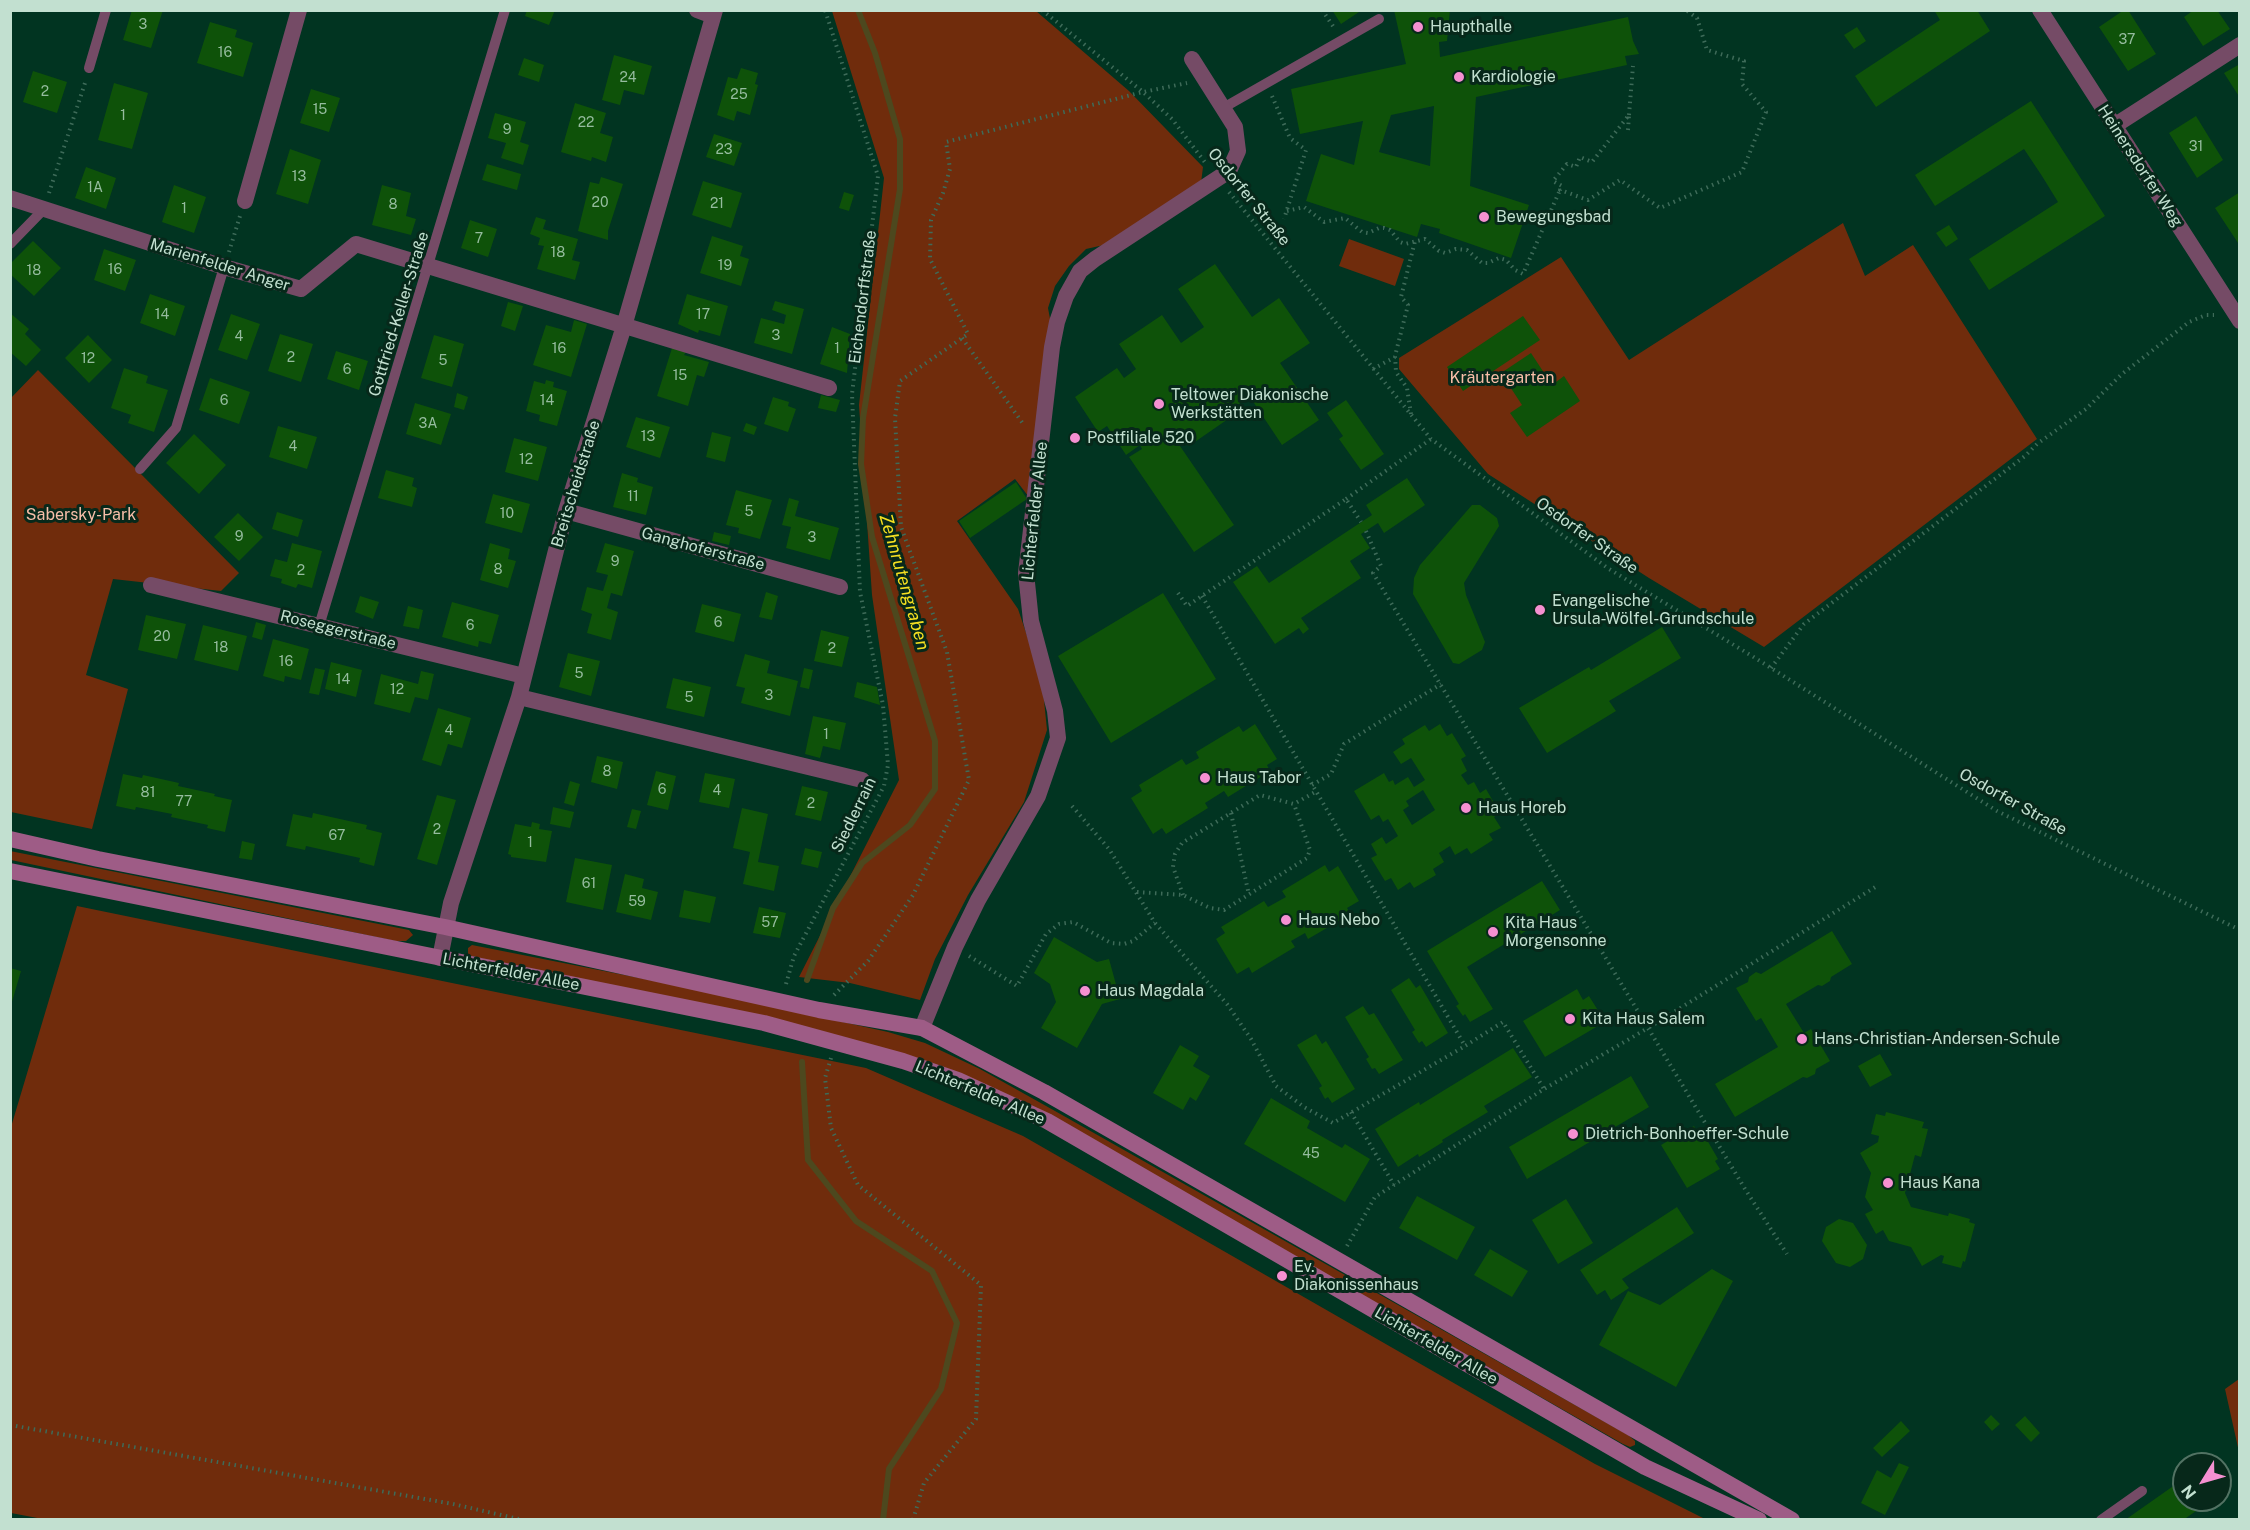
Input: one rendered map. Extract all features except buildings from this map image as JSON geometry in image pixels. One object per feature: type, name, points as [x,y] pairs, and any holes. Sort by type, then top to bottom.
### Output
[{"type":"main road","name":"Lichterfelder Allee","points":[[10,839],[99,859],[445,927],[819,1010],[922,1028],[1044,1092],[1792,1520]]},
{"type":"main road","name":"Lichterfelder Allee","points":[[10,871],[764,1023],[903,1060],[958,1080],[1047,1121],[1645,1467],[1759,1520]]},
{"type":"street","points":[[245,201],[299,10]]},
{"type":"street","points":[[697,10],[714,13]]},
{"type":"street","name":"Heinersdorfer Weg","points":[[2040,10],[2114,126],[2235,303],[2240,321]]},
{"type":"street","name":"Breitscheidstraße","points":[[440,958],[451,903],[519,697],[566,511],[624,326],[714,13]]},
{"type":"street","points":[[2114,126],[2240,45]]},
{"type":"street","name":"Lichterfelder Allee","points":[[922,1028],[955,947],[978,900],[1038,796],[1058,738],[1055,711],[1031,621],[1026,573],[1052,347],[1066,296],[1080,271],[1095,259],[1230,171],[1238,151],[1235,127],[1192,60]]},
{"type":"street","name":"Marienfelder Anger","points":[[10,198],[224,267],[301,289],[356,244],[624,326]]},
{"type":"street","points":[[624,326],[829,388]]},
{"type":"street","name":"Ganghoferstraße","points":[[566,511],[840,587]]},
{"type":"street","name":"Roseggerstraße","points":[[151,585],[524,676]]},
{"type":"street","points":[[519,697],[862,780]]},
{"type":"lane","points":[[89,68],[106,10]]},
{"type":"lane","name":"Gottfried-Keller-Straße","points":[[319,626],[505,10]]},
{"type":"lane","points":[[1223,108],[1379,19]]},
{"type":"lane","points":[[10,244],[44,209]]},
{"type":"lane","points":[[140,469],[176,428],[224,267]]},
{"type":"lane","points":[[2101,1520],[2142,1491]]},
{"type":"path","name":"Eichendorffstraße","points":[[825,10],[878,177],[852,394],[860,592]]},
{"type":"path","name":"Osdorfer Straße","points":[[1042,10],[1143,92],[1172,119],[1218,179],[1431,439],[1609,569],[1997,810],[2240,930]]},
{"type":"path","points":[[1322,10],[1342,40]]},
{"type":"path","points":[[1560,190],[1588,200],[1620,180],[1660,208],[1742,172],[1766,112],[1742,84],[1744,61],[1707,50],[1697,18],[1686,10]]},
{"type":"path","points":[[1628,130],[1633,66]]},
{"type":"path","points":[[44,209],[89,68]]},
{"type":"path","points":[[819,1010],[868,961],[912,895],[969,780],[947,652],[901,527],[895,418],[900,381],[968,334],[930,259],[931,220],[943,193],[950,169],[946,142],[1143,92],[1205,79]]},
{"type":"path","points":[[1267,83],[1290,138],[1306,150],[1284,219]]},
{"type":"path","points":[[1287,211],[1304,207],[1324,222],[1346,218],[1362,232],[1368,233],[1384,228],[1400,242],[1405,244],[1425,239],[1439,251],[1445,253],[1456,249],[1467,250],[1482,263],[1488,264],[1499,258],[1506,260],[1515,270],[1523,274],[1562,186],[1553,181],[1567,164],[1576,167],[1580,157],[1592,162],[1629,115]]},
{"type":"path","points":[[224,267],[245,201]]},
{"type":"path","points":[[1411,415],[1407,388],[1396,372],[1395,356],[1408,305],[1401,297],[1415,240]]},
{"type":"path","points":[[1771,668],[1804,624],[2025,456],[2037,444],[2086,409],[2122,374],[2189,322],[2206,315],[2217,314],[2235,303]]},
{"type":"path","points":[[962,338],[1041,449]]},
{"type":"path","points":[[1373,369],[1395,356]]},
{"type":"path","points":[[1178,593],[1187,606],[1431,439]]},
{"type":"path","points":[[1346,499],[1361,522]]},
{"type":"path","points":[[1366,531],[1381,566],[1373,573],[1745,1189],[1787,1254]]},
{"type":"path","name":"Siedlerrain","points":[[781,1001],[794,956],[884,786],[886,776],[888,765],[883,705],[860,592]]},
{"type":"path","points":[[1202,596],[1465,1046]]},
{"type":"path","points":[[1312,786],[1331,774],[1344,744],[1441,684]]},
{"type":"path","points":[[1183,895],[1173,867],[1182,843],[1260,795],[1294,804],[1315,792]]},
{"type":"path","points":[[1136,892],[1183,895],[1210,908],[1224,910],[1306,858],[1310,850],[1294,804]]},
{"type":"path","points":[[1072,806],[1109,849],[1155,922],[1227,1004],[1251,1039],[1276,1086],[1304,1107],[1333,1123],[1503,1022],[1544,1089]]},
{"type":"path","points":[[1231,813],[1249,895]]},
{"type":"path","points":[[1340,1260],[1375,1197],[1544,1089],[1648,1028],[1877,886]]},
{"type":"path","points":[[955,947],[1017,987],[1046,934],[1059,924],[1073,922],[1111,943],[1124,944],[1133,941],[1155,922]]},
{"type":"path","points":[[836,1042],[825,1078],[831,1128],[858,1185],[981,1285],[976,1419],[924,1483],[913,1520]]},
{"type":"path","points":[[1352,1112],[1394,1185]]},
{"type":"path","points":[[10,1425],[453,1504],[523,1520]]},
{"type":"green space","points":[[832,11],[1036,11],[1129,91],[1203,167],[1201,183],[1104,245],[1086,249],[1069,266],[1055,286],[1048,308],[1051,324],[1032,501],[1015,479],[957,521],[1018,609],[1042,680],[1047,730],[1024,802],[968,895],[935,959],[920,1000],[850,983],[799,977],[899,780],[872,595],[859,405],[884,178]]},
{"type":"green space","name":"Kräutergarten","points":[[1843,223],[1865,276],[1913,245],[2037,439],[1764,647],[1649,578],[1488,474],[1399,369],[1399,358],[1561,257],[1629,360]]},
{"type":"green space","points":[[1349,239],[1404,259],[1395,286],[1339,266]]},
{"type":"green space","name":"Sabersky-Park","points":[[38,370],[239,573],[221,591],[113,579],[86,675],[128,689],[92,829],[11,812],[10,399]]},
{"type":"green space","points":[[10,851],[409,930],[413,935],[406,941],[395,941],[11,860]]},
{"type":"green space","points":[[77,906],[866,1068],[1023,1136],[1595,1464],[1705,1519],[48,1520],[11,1513],[11,1127]]},
{"type":"green space","points":[[472,945],[680,986],[888,1032],[925,1043],[980,1069],[1628,1435],[1635,1441],[1635,1445],[1630,1447],[1623,1444],[1051,1117],[974,1081],[468,955],[468,948]]},
{"type":"green space","points":[[2239,1379],[2239,1452],[2225,1389]]},
{"type":"waterway","name":"Zehnrutengraben","points":[[807,980],[833,908],[862,863],[910,825],[935,789],[935,741],[872,537],[861,464],[863,418],[900,189],[900,139],[875,53],[858,10]]},
{"type":"waterway","name":"Zehnrutengraben","points":[[802,1062],[808,1160],[856,1221],[932,1271],[957,1323],[941,1389],[889,1469],[883,1520]]},
{"type":"place","name":"Haupthalle","points":[[1418,27]]},
{"type":"place","name":"Kardiologie","points":[[1459,77]]},
{"type":"place","name":"Bewegungsbad","points":[[1484,217]]},
{"type":"place","name":"Teltower Diakonische Werkstätten","points":[[1159,404]]},
{"type":"place","name":"Postfiliale 520","points":[[1075,438]]},
{"type":"place","name":"Evangelische Ursula-Wölfel-Grundschule","points":[[1540,610]]},
{"type":"place","name":"Haus Tabor","points":[[1205,778]]},
{"type":"place","name":"Haus Horeb","points":[[1466,808]]},
{"type":"place","name":"Haus Nebo","points":[[1286,920]]},
{"type":"place","name":"Kita Haus Morgensonne","points":[[1493,932]]},
{"type":"place","name":"Haus Magdala","points":[[1085,991]]},
{"type":"place","name":"Kita Haus Salem","points":[[1570,1019]]},
{"type":"place","name":"Hans-Christian-Andersen-Schule","points":[[1802,1039]]},
{"type":"place","name":"Dietrich-Bonhoeffer-Schule","points":[[1573,1134]]},
{"type":"place","name":"Haus Kana","points":[[1888,1183]]},
{"type":"place","name":"Ev. Diakonissenhaus","points":[[1282,1276]]}]
